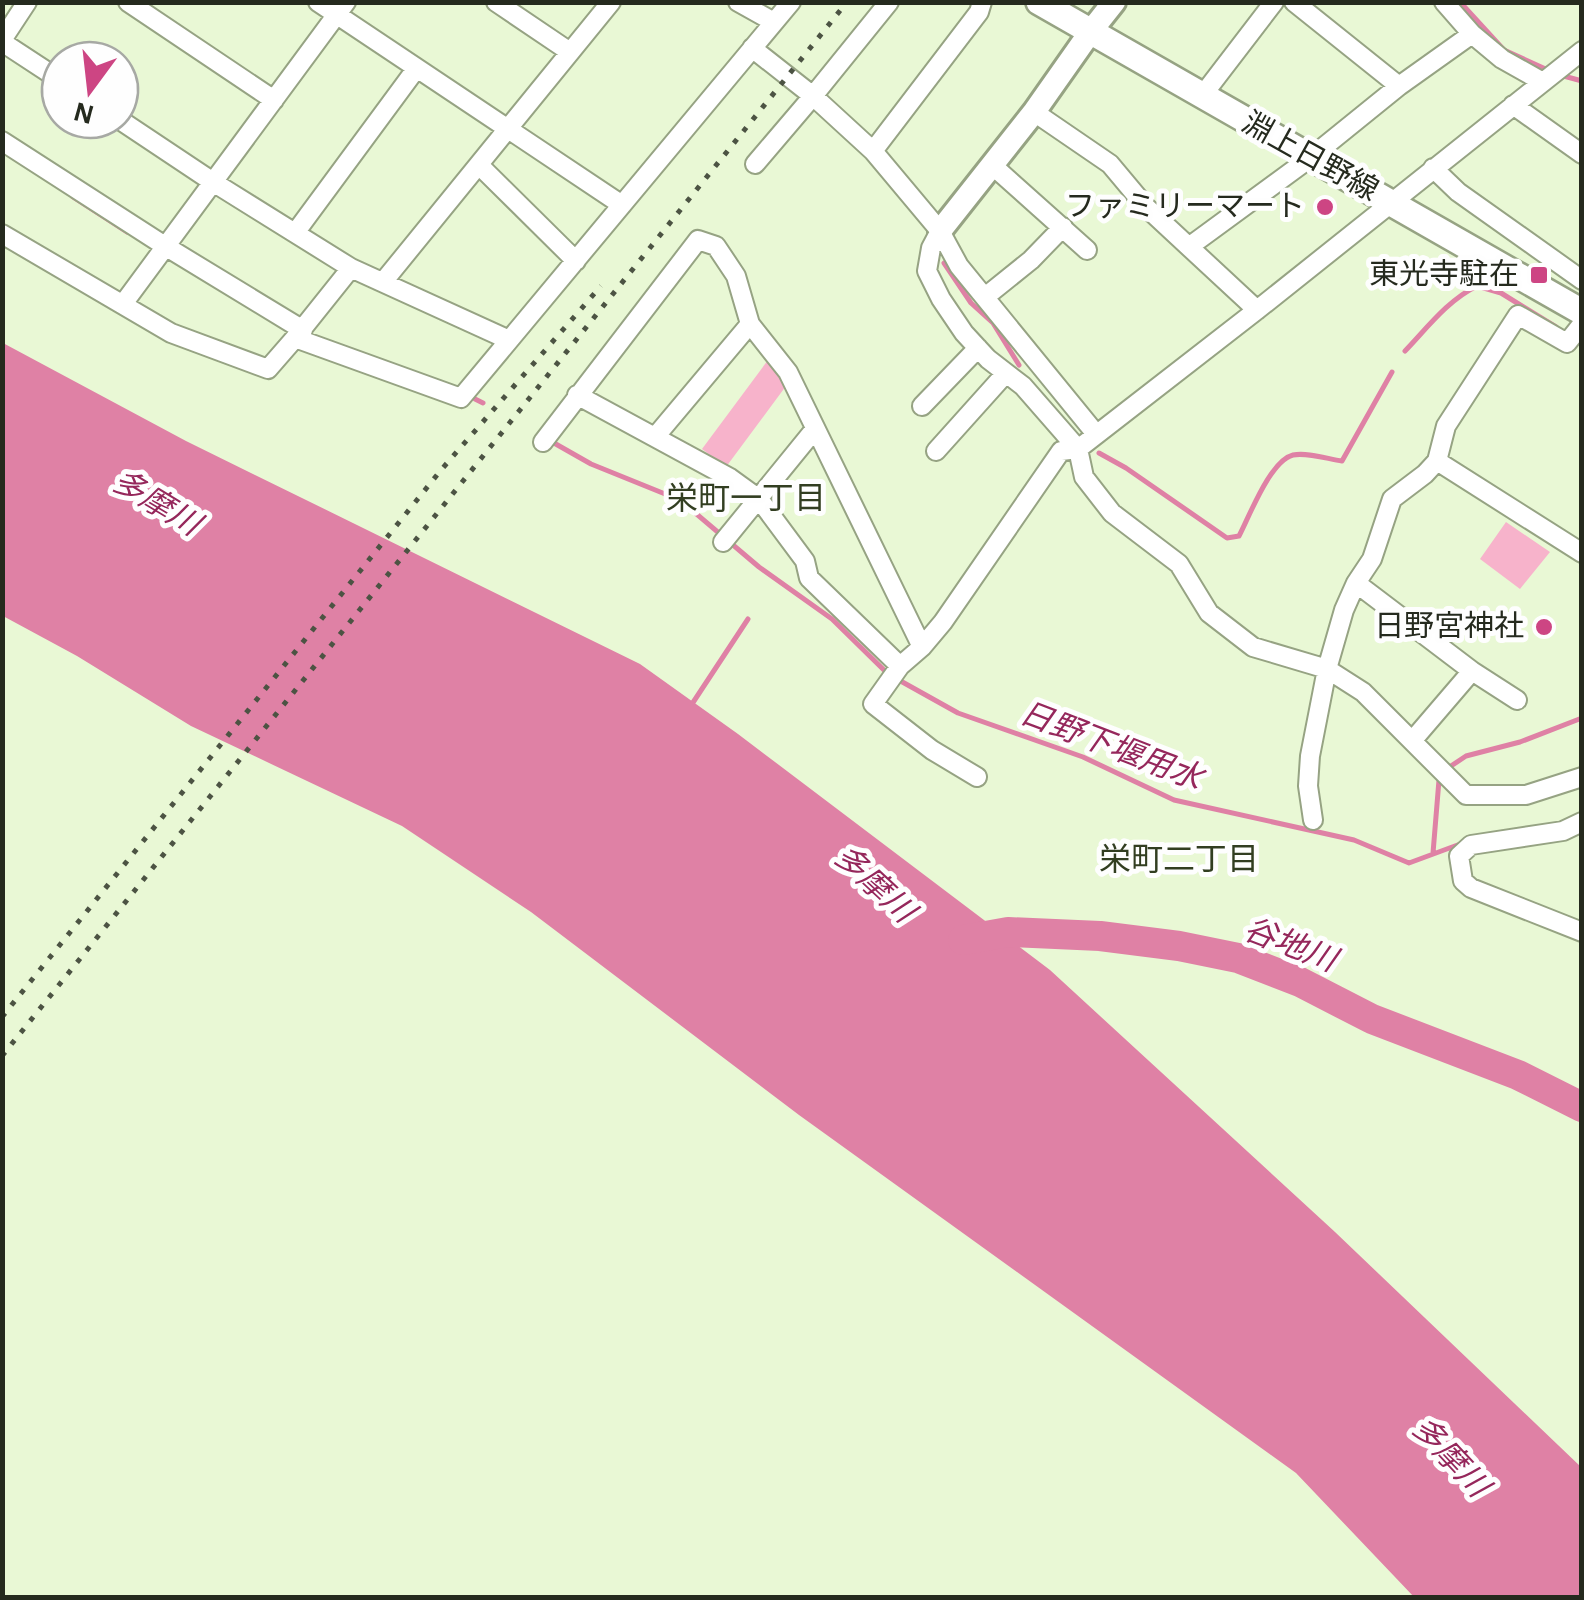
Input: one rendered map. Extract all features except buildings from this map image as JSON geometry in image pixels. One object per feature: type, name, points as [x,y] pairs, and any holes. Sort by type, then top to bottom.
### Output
[{"type":"main road","name":"淵上日野線","points":[[1038,2],[1582,312]]},
{"type":"street","points":[[27,2],[2,41],[40,67]]},
{"type":"street","points":[[128,2],[274,100]]},
{"type":"street","points":[[318,2],[342,9],[416,69],[622,205]]},
{"type":"street","points":[[496,2],[570,52]]},
{"type":"street","points":[[384,282],[611,2]]},
{"type":"street","points":[[738,2],[774,22]]},
{"type":"street","points":[[2,141],[299,334],[461,398],[791,2]]},
{"type":"street","points":[[755,164],[889,2]]},
{"type":"street","points":[[874,151],[979,12],[982,2]]},
{"type":"street","points":[[1114,2],[931,248],[927,271],[956,322],[978,348],[1023,386],[1078,449],[1084,477],[1112,513],[1178,564],[1209,613],[1252,647],[1326,669],[1363,692],[1466,795],[1526,795],[1582,778]]},
{"type":"street","points":[[1202,96],[1274,2]]},
{"type":"street","points":[[1294,2],[1399,86]]},
{"type":"street","points":[[1444,2],[1502,60],[1551,76]]},
{"type":"street","points":[[122,304],[342,9]]},
{"type":"street","points":[[1190,246],[1472,34]]},
{"type":"street","points":[[752,48],[874,151],[940,232],[985,298],[1096,434]]},
{"type":"street","points":[[977,777],[932,750],[874,704],[895,673],[972,583],[1045,471],[1061,452],[1078,449],[1582,51]]},
{"type":"street","points":[[295,233],[416,69]]},
{"type":"street","points":[[1513,104],[1582,154]]},
{"type":"street","points":[[1034,112],[1110,164],[1146,206],[1257,310]]},
{"type":"street","points":[[140,133],[352,268],[510,340]]},
{"type":"street","points":[[479,164],[576,262]]},
{"type":"street","points":[[992,165],[1087,250]]},
{"type":"street","points":[[1433,168],[1458,192],[1582,280]]},
{"type":"street","points":[[985,298],[1063,227]]},
{"type":"street","points":[[2,234],[171,333],[268,369],[352,268]]},
{"type":"street","points":[[543,442],[698,240],[716,246],[736,276],[750,324],[788,372],[922,646]]},
{"type":"street","points":[[1313,820],[1308,786],[1310,756],[1326,669],[1340,621],[1356,583],[1372,559],[1392,499],[1437,461],[1446,426],[1518,314],[1567,343],[1582,324]]},
{"type":"street","points":[[655,438],[750,324]]},
{"type":"street","points":[[922,406],[978,348]]},
{"type":"street","points":[[936,451],[1006,373]]},
{"type":"street","points":[[577,396],[730,478],[759,499],[805,561],[809,578],[895,673]]},
{"type":"street","points":[[727,538],[816,429]]},
{"type":"street","points":[[1437,461],[1582,552]]},
{"type":"street","points":[[1356,583],[1517,700]]},
{"type":"street","points":[[1412,741],[1472,671]]},
{"type":"street","points":[[1582,822],[1542,835],[1470,845],[1459,856],[1463,880],[1470,888],[1582,932]]},
{"type":"shaded area","points":[[768,360],[786,386],[726,467],[702,449]]},
{"type":"shaded area","points":[[1506,522],[1550,552],[1520,589],[1480,559]]},
{"type":"water","name":"多摩川","points":[[3,343],[186,441],[640,664],[1050,970],[1335,1232],[1581,1467],[1581,1597],[1414,1597],[1296,1473],[799,1115],[531,912],[402,826],[191,726],[3,616]]},
{"type":"waterway","points":[[1460,2],[1504,50],[1550,71]]},
{"type":"waterway","points":[[1560,75],[1582,81]]},
{"type":"waterway","points":[[73,197],[127,232]]},
{"type":"waterway","points":[[944,263],[971,303],[993,323],[1019,365]]},
{"type":"waterway","points":[[1405,351],[1447,307],[1477,286],[1501,293],[1556,327]]},
{"type":"waterway","points":[[1099,453],[1227,538],[1239,536],[1269,478],[1285,459],[1305,454],[1342,461],[1392,372]]},
{"type":"waterway","points":[[475,399],[483,403]]},
{"type":"waterway","points":[[554,443],[591,464],[680,500],[759,567],[832,619],[888,674]]},
{"type":"waterway","name":"日野下堰用水","points":[[692,704],[748,619]]},
{"type":"waterway","name":"日野下堰用水","points":[[897,679],[958,713],[1083,757],[1174,800],[1354,840],[1409,863],[1463,843]]},
{"type":"waterway","points":[[1433,853],[1439,780],[1448,768],[1466,756],[1520,742],[1582,718]]},
{"type":"waterway","name":"谷地川","points":[[963,940],[1008,932],[1100,936],[1238,958],[1300,982],[1372,1019],[1518,1075],[1582,1107]]},
{"type":"railway","points":[[2,1056],[847,2]]},
{"type":"railway","points":[[2,1017],[441,470],[601,286]]},
{"type":"place","name":"ファミリーマート","points":[[1325,207]]},
{"type":"place","name":"東光寺駐在","points":[[1539,275]]},
{"type":"place","name":"日野宮神社","points":[[1544,627]]},
{"type":"district","name":"栄町一丁目","points":[[746,499]]},
{"type":"district","name":"栄町二丁目","points":[[1179,860]]}]
